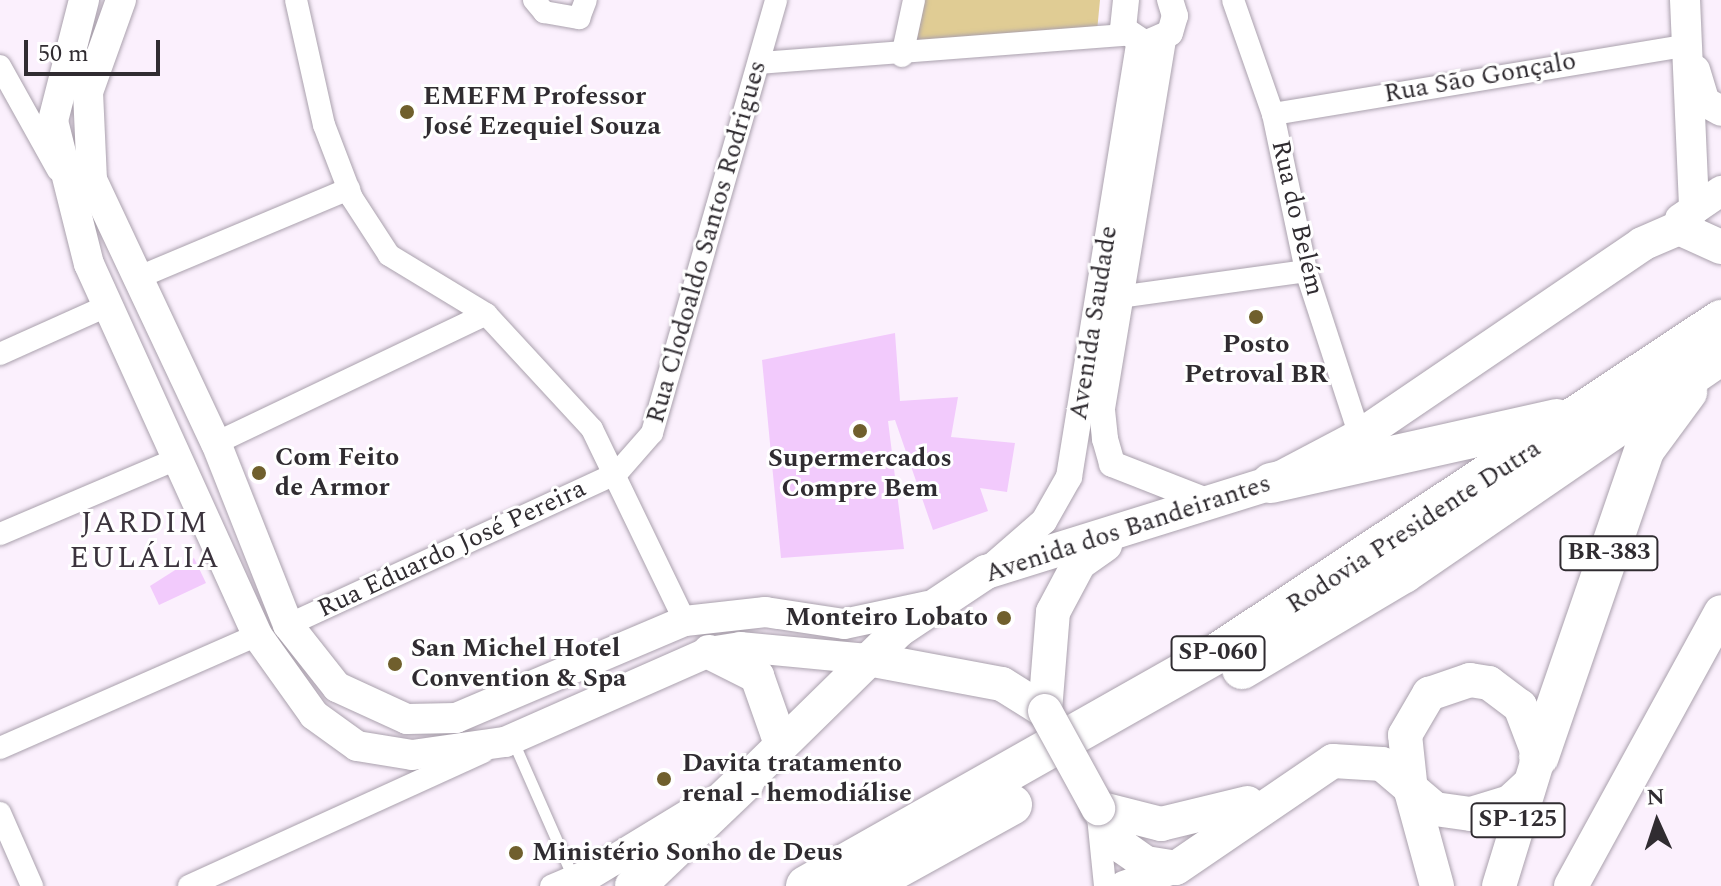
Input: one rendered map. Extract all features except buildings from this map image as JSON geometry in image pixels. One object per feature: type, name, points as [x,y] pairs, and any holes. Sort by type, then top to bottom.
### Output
[{"type":"highway","name":"Rodovia Presidente Dutra","points":[[806,886],[1219,652],[1616,395],[1721,320]]},
{"type":"highway","name":"Rodovia Presidente Dutra","points":[[865,886],[1404,573],[1714,360]]},
{"type":"highway","name":"BR-383","points":[[1533,771],[1645,449],[1714,360]]},
{"type":"highway","points":[[1271,483],[1504,435],[1616,395]]},
{"type":"highway","points":[[635,886],[744,782]]},
{"type":"main road","points":[[84,0],[53,121],[64,180],[109,305],[257,635],[314,715],[357,746],[412,755],[509,740],[709,652],[741,647],[945,670],[1002,684],[1045,711]]},
{"type":"main road","points":[[121,0],[88,92],[87,143],[92,180],[216,443],[288,625],[337,687],[407,719],[456,718],[685,621],[765,612],[844,624],[939,603],[928,652],[945,670]]},
{"type":"main road","points":[[1685,0],[1694,210]]},
{"type":"main road","points":[[1688,45],[1705,102],[1721,111]]},
{"type":"main road","name":"Avenida dos Bandeirantes","points":[[580,877],[744,782],[868,659],[939,603],[986,572],[1271,483],[1360,436],[1721,191]]},
{"type":"main road","name":"Avenida dos Bandeirantes","points":[[1642,244],[1679,228],[1721,247]]},
{"type":"main road","points":[[218,544],[250,529]]},
{"type":"main road","points":[[1127,530],[1079,563],[1062,587],[1044,660],[1045,711],[1123,847],[1171,877]]},
{"type":"main road","points":[[1571,886],[1720,612]]},
{"type":"main road","points":[[709,652],[757,676],[781,744]]},
{"type":"main road","points":[[543,679],[561,717]]},
{"type":"main road","points":[[1098,808],[1161,824],[1214,817],[1284,787],[1333,761],[1382,764],[1411,791],[1435,809],[1471,814],[1510,802],[1533,771],[1528,718],[1506,693],[1470,680],[1444,683],[1414,709],[1405,735],[1411,791],[1437,886]]},
{"type":"main road","name":"SP-125","points":[[1499,886],[1533,771]]},
{"type":"main road","points":[[1124,886],[1171,877],[1284,787]]},
{"type":"street","points":[[296,0],[324,125],[349,189],[389,255],[486,314],[592,429],[617,473],[685,621]]},
{"type":"street","points":[[534,0],[544,12],[582,9]]},
{"type":"street","name":"Rua Clodoaldo Santos Rodrigues","points":[[617,473],[652,433],[674,372],[776,0]]},
{"type":"street","points":[[902,56],[914,0]]},
{"type":"street","name":"Avenida Saudade","points":[[1126,0],[1120,20],[1143,39]]},
{"type":"street","name":"Avenida Saudade","points":[[1143,39],[1174,25],[1170,0]]},
{"type":"street","name":"Rua do Belém","points":[[1233,0],[1273,114],[1306,271],[1360,436]]},
{"type":"street","points":[[759,63],[1143,39]]},
{"type":"street","name":"Avenida Saudade","points":[[1143,39],[1119,297],[1102,410],[1112,464],[1209,502]]},
{"type":"street","name":"Avenida Saudade","points":[[986,572],[1044,521],[1069,477],[1143,39]]},
{"type":"street","name":"Rua São Gonçalo","points":[[1273,114],[1688,45]]},
{"type":"street","points":[[0,66],[64,180]]},
{"type":"street","points":[[137,278],[349,189]]},
{"type":"street","points":[[1119,297],[1306,271]]},
{"type":"street","points":[[0,354],[109,305]]},
{"type":"street","points":[[216,443],[486,314]]},
{"type":"street","points":[[0,534],[177,459]]},
{"type":"street","name":"Rua Eduardo José Pereira","points":[[288,625],[617,473]]},
{"type":"street","points":[[0,748],[257,635]]},
{"type":"street","points":[[189,886],[509,740]]},
{"type":"street","points":[[1098,808],[1105,886]]},
{"type":"street","points":[[0,813],[32,886]]},
{"type":"street","points":[[1421,828],[1422,886]]},
{"type":"street","name":"Avenida dos Bandeirantes","points":[[551,886],[580,877]]},
{"type":"lane","points":[[509,740],[580,877]]},
{"type":"shaded area","points":[[925,0],[1100,0],[1097,31],[916,44]]},
{"type":"place","name":"EMEFM Professor José Ezequiel Souza","points":[[407,112]]},
{"type":"place","name":"Posto Petroval BR","points":[[1256,317]]},
{"type":"place","name":"Supermercados Compre Bem","points":[[860,431]]},
{"type":"place","name":"Com Feito de Armor","points":[[259,473]]},
{"type":"place","name":"Monteiro Lobato","points":[[1004,618]]},
{"type":"place","name":"San Michel Hotel Convention & Spa","points":[[395,664]]},
{"type":"place","name":"Davita tratamento renal - hemodiálise","points":[[664,779]]},
{"type":"place","name":"Ministério Sonho de Deus","points":[[516,853]]},
{"type":"district","name":"JARDIM EULÁLIA","points":[[145,540]]}]
